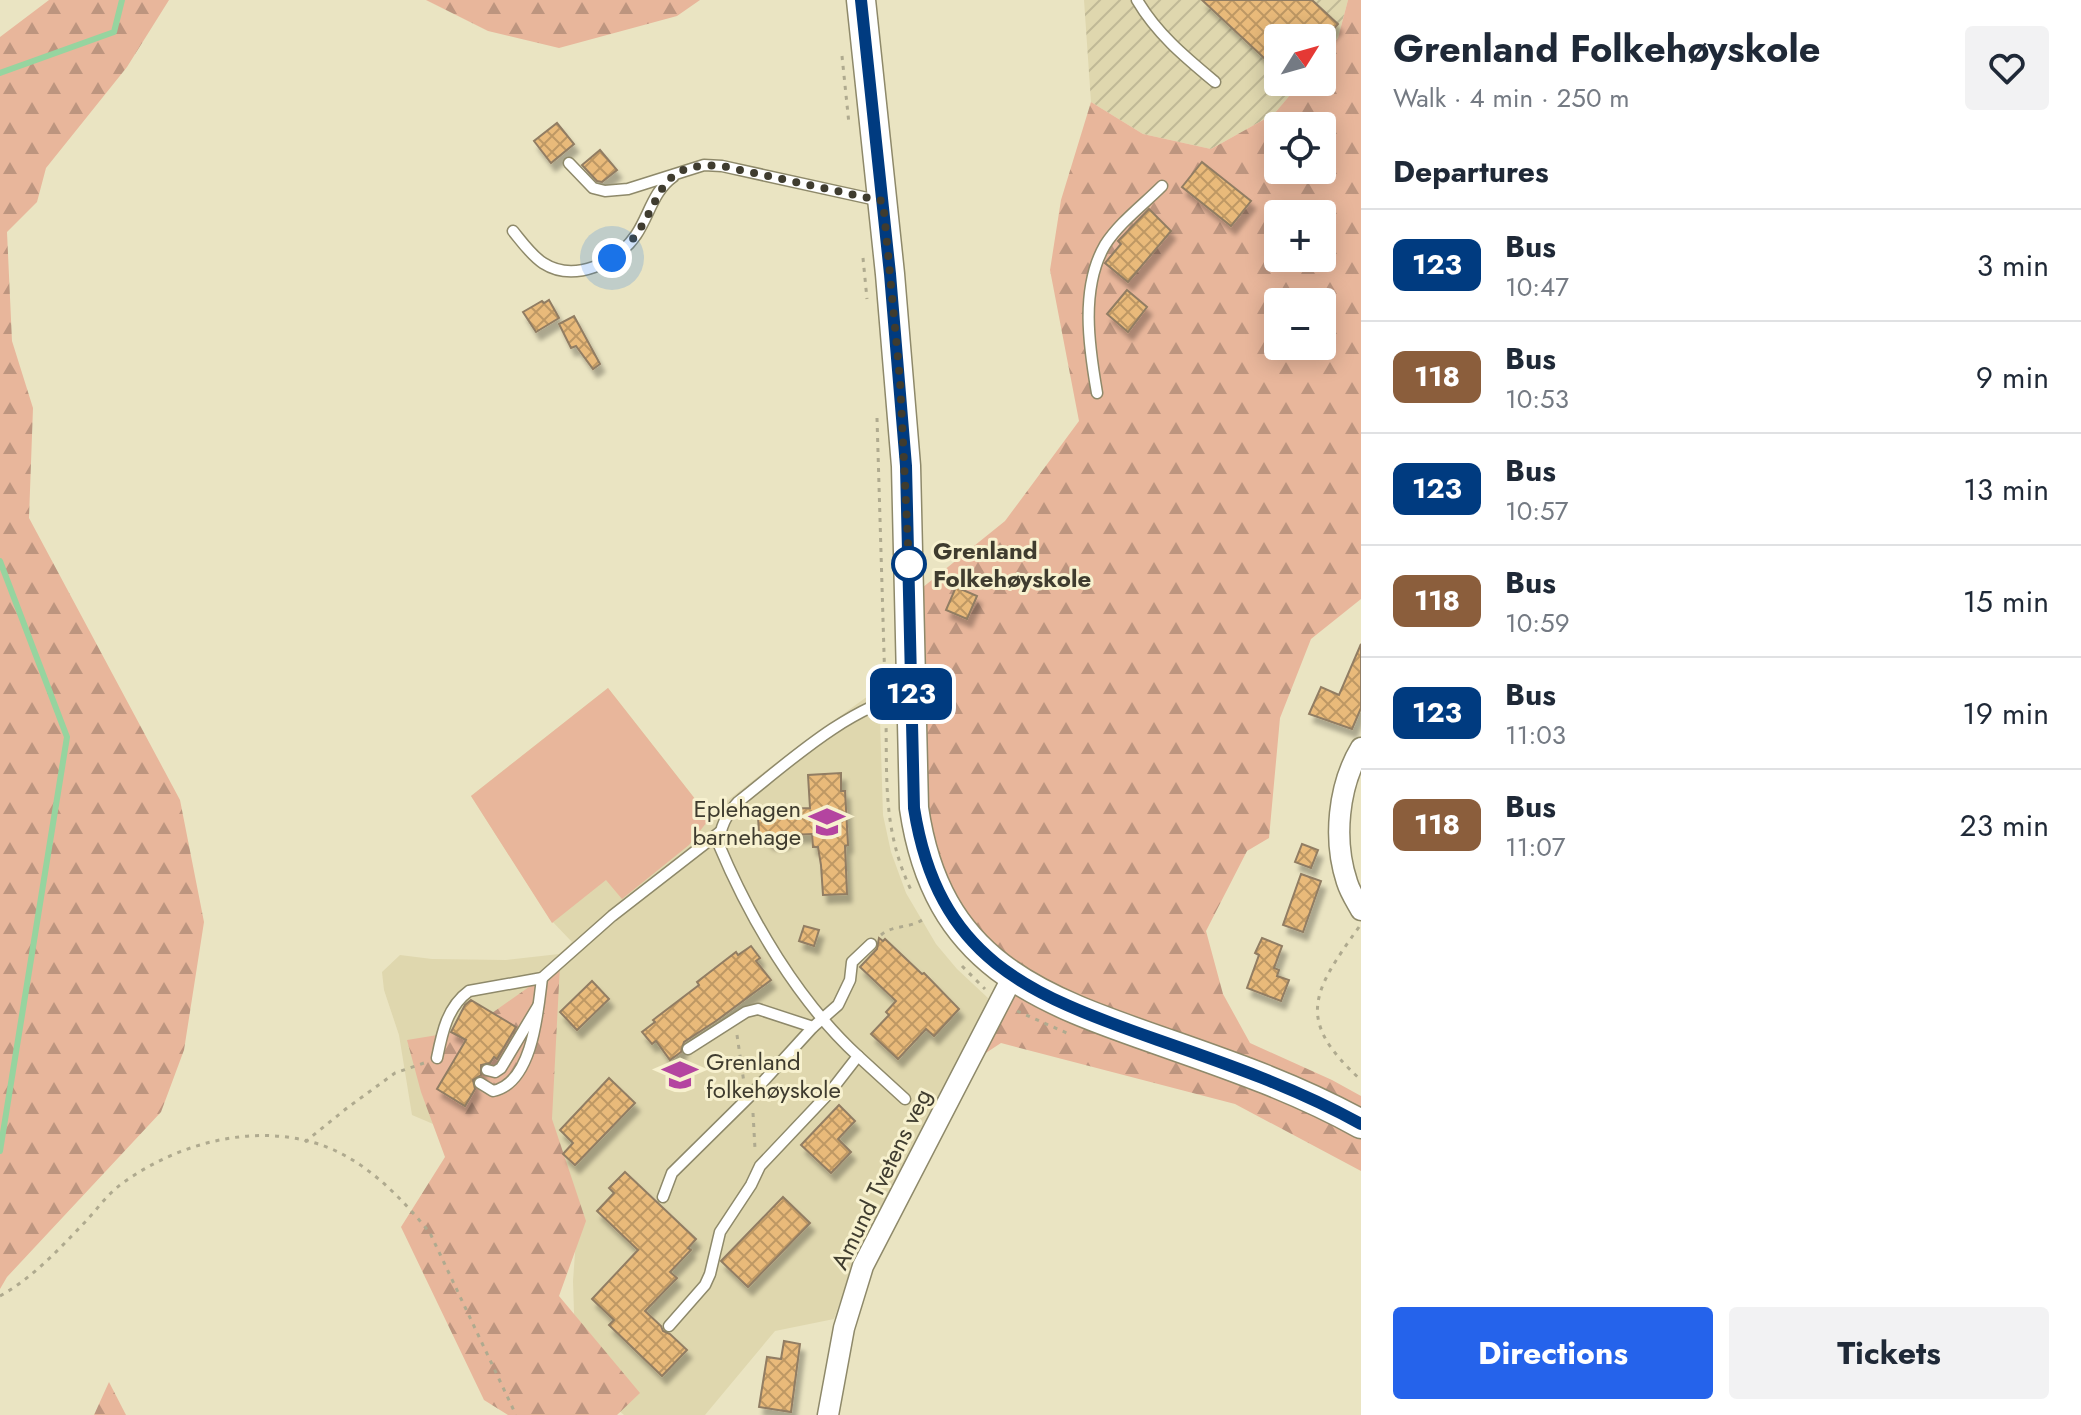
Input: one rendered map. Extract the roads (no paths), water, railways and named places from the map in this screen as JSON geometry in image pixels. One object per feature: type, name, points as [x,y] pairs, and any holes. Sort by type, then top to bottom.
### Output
[{"type":"main road","points":[[861,0],[883,201],[906,466],[898,696],[919,843],[930,876],[958,926],[1006,989],[1058,1003],[1281,1085],[1361,1124]]},
{"type":"street","points":[[1361,748],[1344,788],[1340,818],[1347,882],[1361,910]]},
{"type":"street","name":"Amund Tvetens veg","points":[[828,1415],[844,1328],[863,1266],[1006,989]]},
{"type":"lane","points":[[1137,0],[1153,25],[1173,47],[1215,82]]},
{"type":"lane","points":[[569,163],[593,188],[605,191],[628,189],[704,165],[722,166],[883,201]]},
{"type":"lane","points":[[513,231],[542,263],[561,271],[576,272],[598,266],[626,247],[637,234],[668,180],[685,170]]},
{"type":"lane","points":[[1097,393],[1089,310],[1097,262],[1116,231],[1162,186]]},
{"type":"lane","points":[[898,696],[848,719],[738,802],[727,814],[719,845],[740,891],[822,1019],[905,1099]]},
{"type":"lane","points":[[437,1058],[444,1027],[461,996],[469,991],[542,978],[612,916],[720,832]]},
{"type":"lane","points":[[663,1197],[672,1173],[838,1005],[846,993],[852,962],[871,944]]},
{"type":"lane","points":[[480,1083],[493,1091],[514,1080],[538,1019],[542,978]]},
{"type":"lane","points":[[487,1070],[495,1072],[501,1068],[539,1004]]},
{"type":"lane","points":[[688,1049],[746,1012],[758,1009],[813,1027]]},
{"type":"lane","points":[[669,1326],[705,1285],[720,1232],[760,1166],[830,1092],[858,1056]]},
{"type":"waterway","points":[[0,73],[114,32],[122,0]]},
{"type":"waterway","points":[[0,561],[67,737],[0,1151]]},
{"type":"place","name":"Grenland Folkehøyskole","points":[[909,564]]},
{"type":"place","name":"Eplehagen barnehage","points":[[827,822]]},
{"type":"place","name":"Grenland folkehøyskole","points":[[680,1075]]}]
